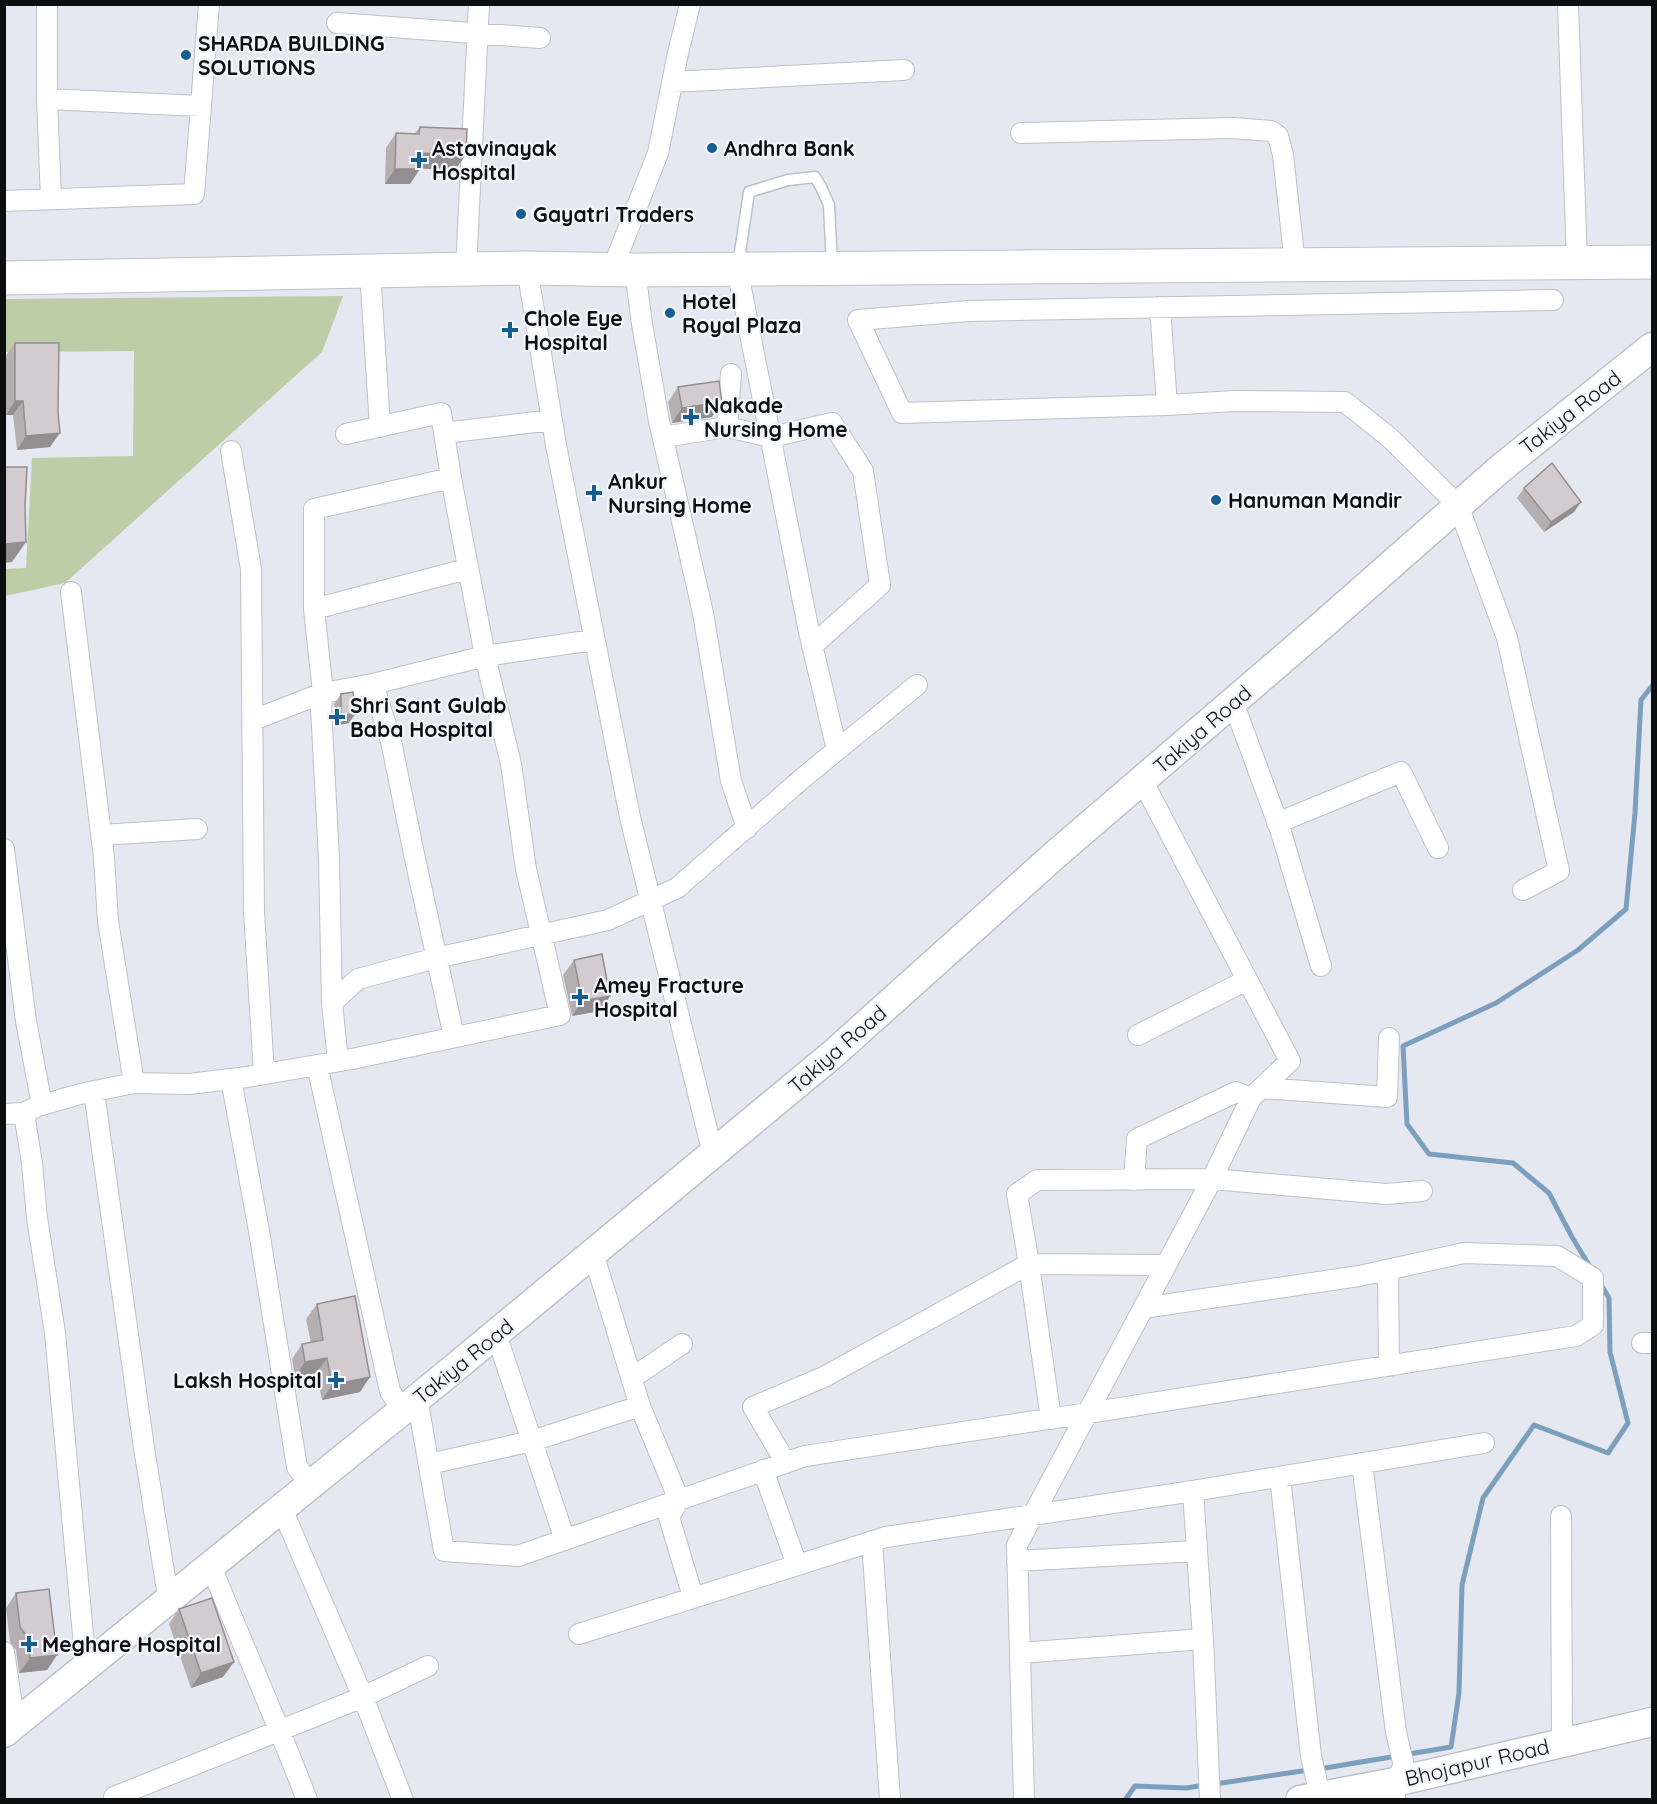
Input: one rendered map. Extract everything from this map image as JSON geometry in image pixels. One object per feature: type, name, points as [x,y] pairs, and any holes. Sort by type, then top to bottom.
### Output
[{"type":"highway","points":[[4,278],[527,268],[624,270],[1653,262]]},
{"type":"main road","name":"Takiya Road","points":[[10,1729],[410,1405],[833,1054],[1056,854],[1458,505],[1653,347]]},
{"type":"main road","name":"Bhojapur Road","points":[[1311,1793],[1398,1782],[1562,1742],[1652,1716]]},
{"type":"street","points":[[47,4],[51,199]]},
{"type":"street","points":[[4,201],[194,194],[209,4]]},
{"type":"street","points":[[466,269],[479,4]]},
{"type":"street","points":[[690,4],[658,153],[624,270],[642,324],[663,436],[703,613],[731,782],[747,828]]},
{"type":"street","points":[[1568,4],[1576,262]]},
{"type":"street","points":[[337,23],[540,38]]},
{"type":"street","points":[[672,82],[904,69]]},
{"type":"street","points":[[48,99],[201,106]]},
{"type":"street","points":[[1021,133],[1233,128],[1271,131],[1278,136],[1283,155],[1295,264]]},
{"type":"street","points":[[527,268],[552,420],[593,640],[630,816],[713,1154]]},
{"type":"street","points":[[738,268],[812,646],[837,750]]},
{"type":"street","points":[[370,271],[380,427]]},
{"type":"street","points":[[1523,890],[1559,871],[1507,638],[1458,505],[1390,438],[1344,402],[1235,401],[902,412],[858,320],[969,311],[1553,300]]},
{"type":"street","points":[[1160,307],[1167,405]]},
{"type":"street","points":[[727,427],[730,374]]},
{"type":"street","points":[[24,1110],[80,1094],[134,1083],[189,1084],[264,1074],[560,1015],[526,869],[511,764],[467,569],[441,413],[346,434]]},
{"type":"street","points":[[444,433],[552,420]]},
{"type":"street","points":[[663,436],[727,427],[771,437],[832,423],[863,471],[880,585],[812,646]]},
{"type":"street","points":[[231,451],[251,569],[254,912],[264,1074]]},
{"type":"street","points":[[338,1061],[332,1003],[329,859],[321,707],[323,693],[314,609],[314,509],[451,478]]},
{"type":"street","points":[[314,609],[467,569]]},
{"type":"street","points":[[71,592],[102,835],[108,921],[134,1083]]},
{"type":"street","points":[[253,720],[323,693],[373,684],[485,656],[593,640]]},
{"type":"street","points":[[373,684],[391,741],[454,1037]]},
{"type":"street","points":[[332,1003],[358,979],[436,958],[608,920],[677,888],[804,777],[917,685]]},
{"type":"street","points":[[1233,702],[1277,823],[1321,966]]},
{"type":"street","points":[[1277,823],[1401,772],[1438,848]]},
{"type":"street","points":[[1024,1800],[1017,1545],[1256,1093],[1290,1061],[1142,780]]},
{"type":"street","points":[[102,835],[197,829]]},
{"type":"street","points":[[5,855],[26,1021],[24,1110],[37,1218],[56,1333],[86,1667]]},
{"type":"street","points":[[1138,1035],[1248,980]]},
{"type":"street","points":[[1134,1180],[1137,1139],[1236,1092],[1387,1097],[1389,1038]]},
{"type":"street","points":[[317,1065],[390,1391],[410,1405],[429,1464],[444,1551],[518,1556],[805,1456],[1576,1336],[1593,1325],[1593,1278],[1557,1256],[1464,1253],[1359,1276],[1143,1308]]},
{"type":"street","points":[[231,1079],[259,1231],[297,1467],[311,1485]]},
{"type":"street","points":[[94,1092],[167,1602]]},
{"type":"street","points":[[1051,1419],[1017,1194],[1038,1180],[1212,1179],[1386,1194],[1422,1191]]},
{"type":"street","points":[[593,1253],[640,1406],[679,1500]]},
{"type":"street","points":[[786,1463],[753,1407],[824,1377],[1029,1264],[1166,1265]]},
{"type":"street","points":[[1388,1270],[1389,1366]]},
{"type":"street","points":[[496,1334],[565,1540]]},
{"type":"street","points":[[632,1378],[682,1344]]},
{"type":"street","points":[[429,1464],[532,1441],[640,1406]]},
{"type":"street","points":[[579,1634],[886,1537],[1193,1491],[1484,1443]]},
{"type":"street","points":[[1362,1463],[1396,1732],[1398,1782]]},
{"type":"street","points":[[763,1470],[797,1564]]},
{"type":"street","points":[[1280,1477],[1311,1756],[1311,1793]]},
{"type":"street","points":[[1193,1491],[1203,1639],[1210,1798]]},
{"type":"street","points":[[679,1500],[669,1517],[693,1597]]},
{"type":"street","points":[[282,1509],[363,1697],[403,1800]]},
{"type":"street","points":[[1561,1516],[1562,1742]]},
{"type":"street","points":[[872,1541],[890,1800]]},
{"type":"street","points":[[1017,1561],[1197,1551]]},
{"type":"street","points":[[211,1566],[247,1657],[280,1729],[307,1800]]},
{"type":"street","points":[[1020,1653],[1203,1639]]},
{"type":"street","points":[[4,1652],[10,1729]]},
{"type":"street","points":[[114,1797],[363,1697],[428,1666]]},
{"type":"lane","points":[[738,268],[749,192],[788,180],[815,177],[829,205],[832,268]]},
{"type":"green space","points":[[343,296],[322,352],[65,583],[5,596],[4,569],[26,568],[32,458],[133,456],[134,351],[5,352],[5,299]]},
{"type":"building","points":[[420,127],[467,129],[466,155],[421,153],[420,169],[395,169],[396,133],[419,134]]},
{"type":"building","points":[[15,343],[59,343],[60,433],[26,436],[23,401],[15,401]]},
{"type":"building","points":[[719,381],[722,402],[682,408],[678,387]]},
{"type":"building","points":[[1552,463],[1581,502],[1551,522],[1524,488]]},
{"type":"building","points":[[4,467],[27,467],[26,542],[4,544]]},
{"type":"building","points":[[353,692],[356,713],[341,716],[341,694]]},
{"type":"building","points":[[602,954],[610,996],[582,1001],[574,960]]},
{"type":"building","points":[[355,1296],[370,1377],[332,1385],[327,1358],[305,1362],[302,1344],[323,1340],[317,1304]]},
{"type":"building","points":[[49,1589],[57,1655],[30,1658],[26,1635],[20,1627],[16,1593]]},
{"type":"building","points":[[212,1598],[234,1662],[201,1673],[179,1609]]},
{"type":"waterway","points":[[1592,1270],[1549,1193],[1513,1163],[1429,1154],[1407,1124],[1403,1046],[1496,1003],[1578,950],[1626,909],[1635,813],[1641,700],[1652,686]]},
{"type":"waterway","points":[[1319,1769],[1451,1747],[1459,1693],[1462,1585],[1483,1498],[1534,1425],[1608,1453],[1628,1423],[1610,1352],[1609,1298],[1600,1283]]},
{"type":"waterway","points":[[1215,1784],[1309,1770]]},
{"type":"waterway","points":[[1125,1800],[1135,1786],[1186,1788],[1205,1785]]},
{"type":"place","name":"SHARDA BUILDING SOLUTIONS","points":[[186,55]]},
{"type":"place","name":"Andhra Bank","points":[[712,148]]},
{"type":"place","name":"Astavinayak Hospital","points":[[419,160]]},
{"type":"place","name":"Gayatri Traders","points":[[521,214]]},
{"type":"place","name":"Hotel Royal Plaza","points":[[670,313]]},
{"type":"place","name":"Chole Eye Hospital","points":[[510,330]]},
{"type":"place","name":"Nakade Nursing Home","points":[[691,417]]},
{"type":"place","name":"Ankur Nursing Home","points":[[594,493]]},
{"type":"place","name":"Hanuman Mandir","points":[[1216,500]]},
{"type":"place","name":"Shri Sant Gulab Baba Hospital","points":[[337,717]]},
{"type":"place","name":"Amey Fracture Hospital","points":[[580,997]]},
{"type":"place","name":"Laksh Hospital","points":[[336,1380]]},
{"type":"place","name":"Meghare Hospital","points":[[29,1644]]}]
